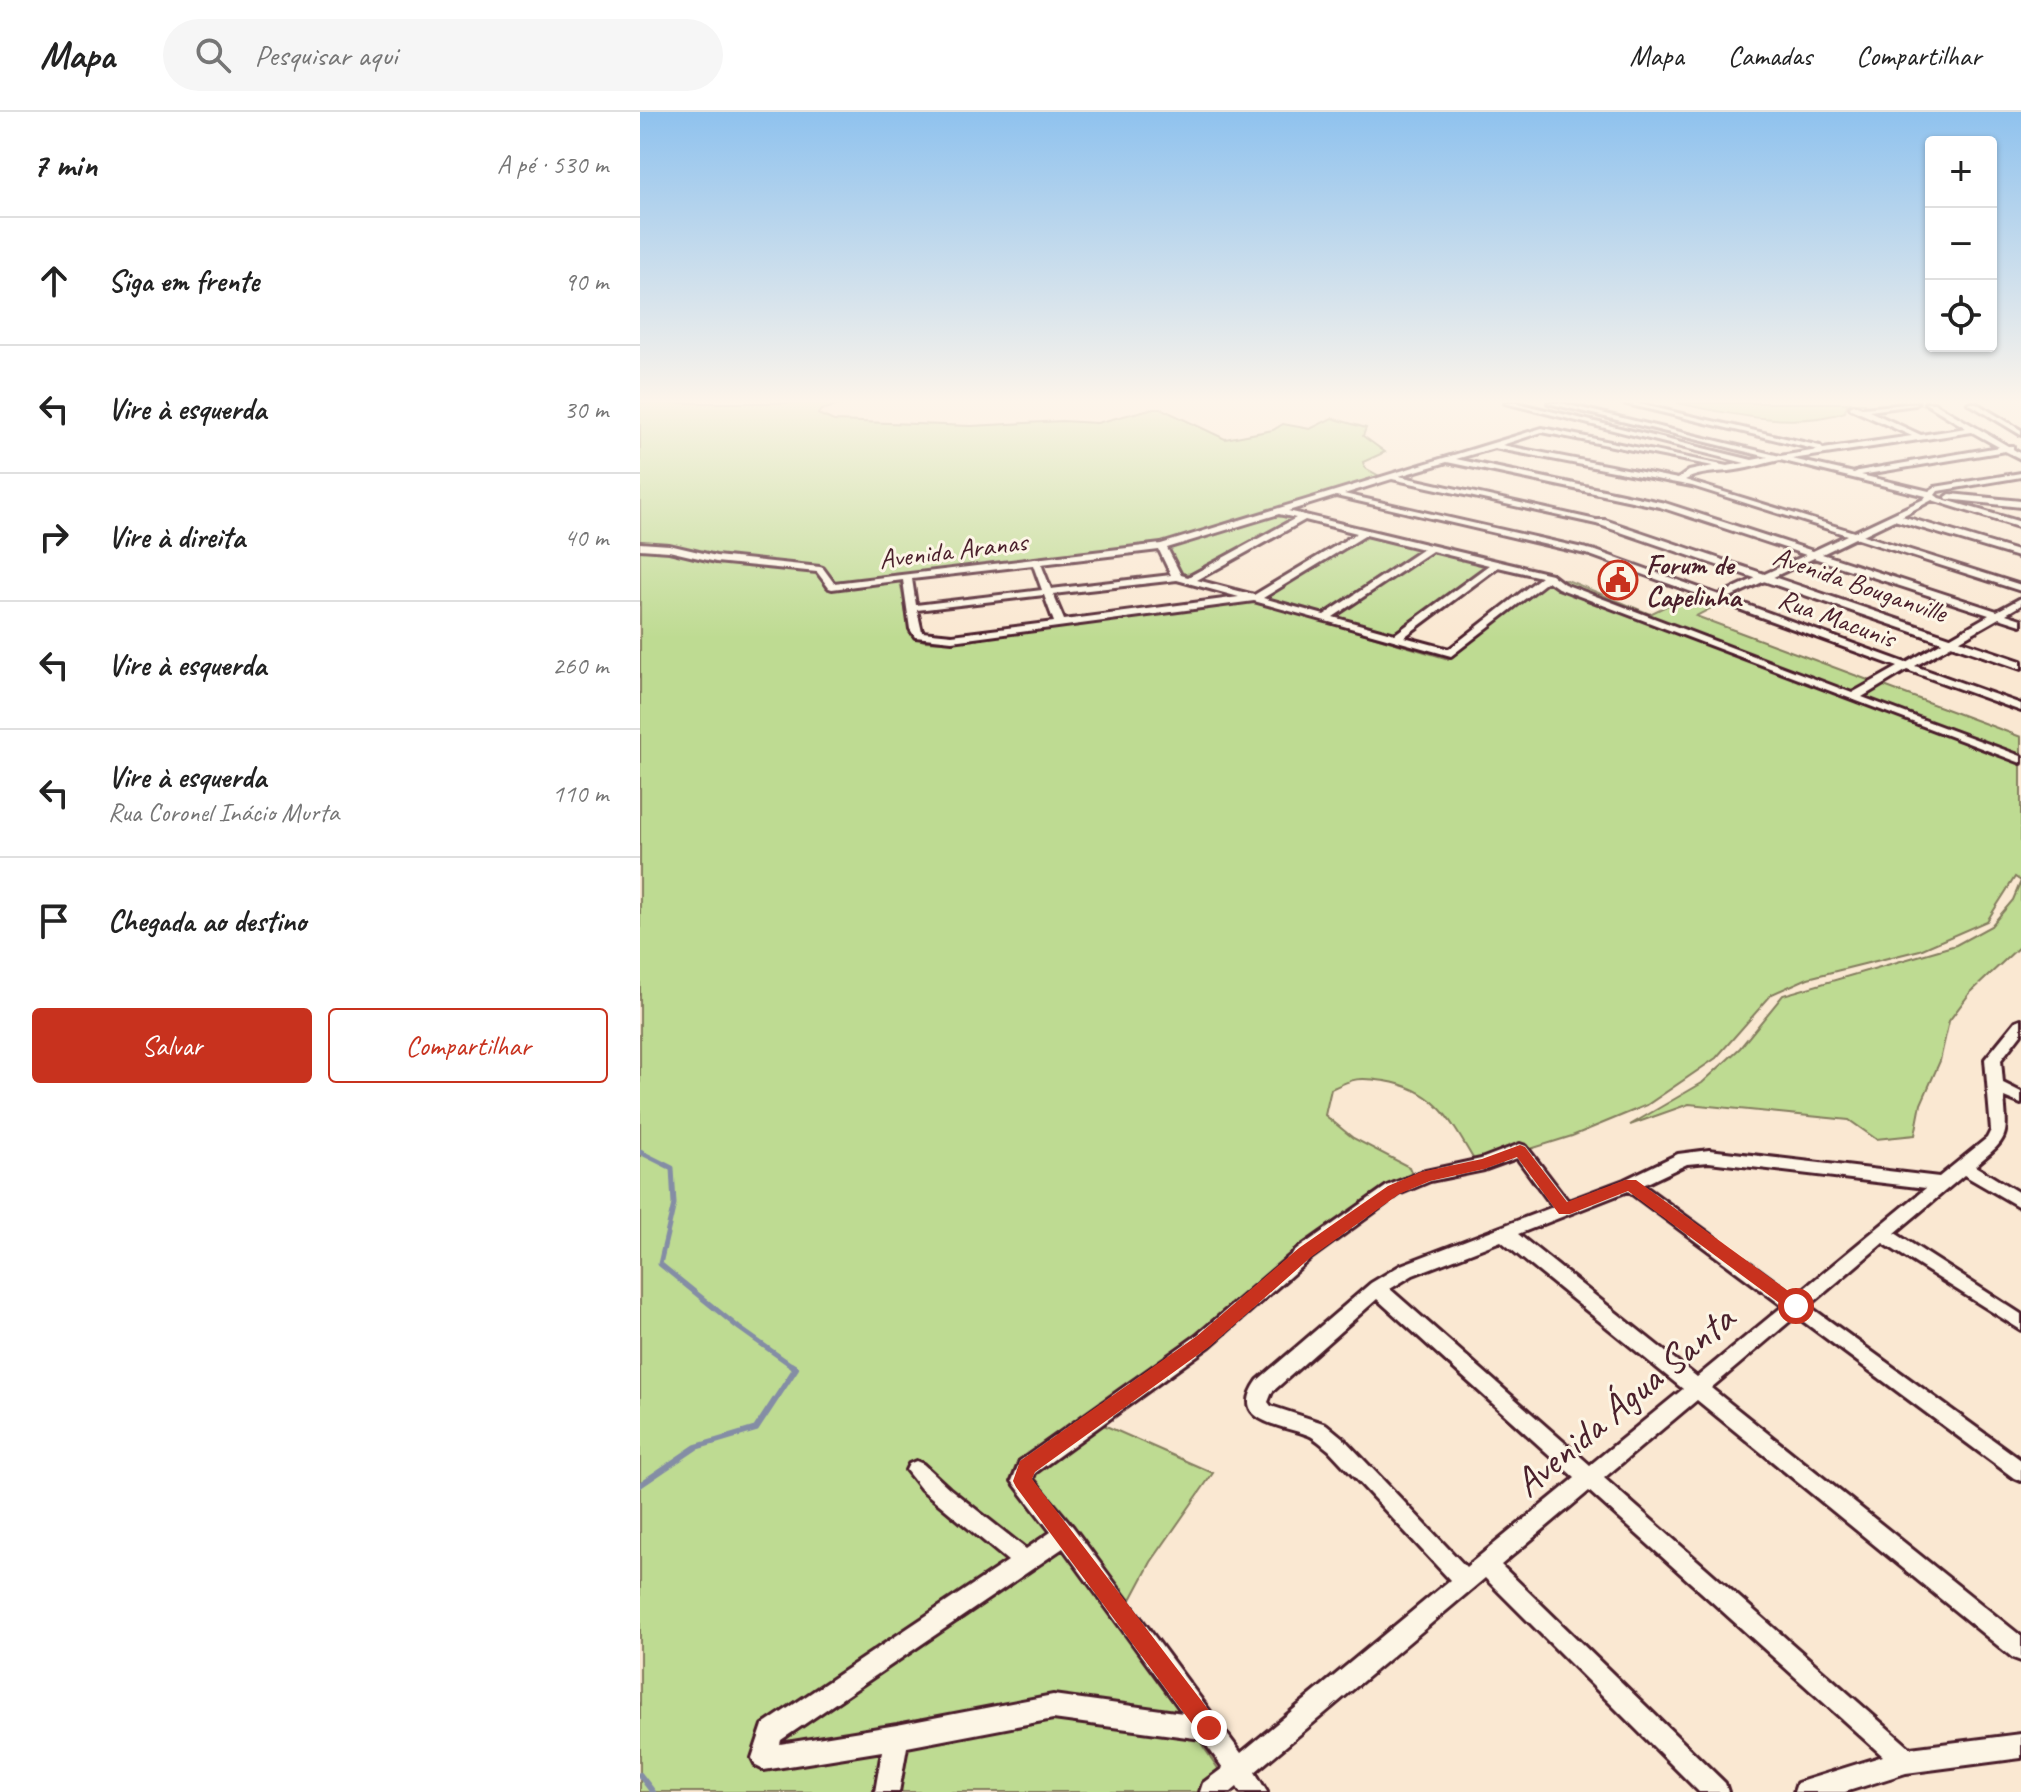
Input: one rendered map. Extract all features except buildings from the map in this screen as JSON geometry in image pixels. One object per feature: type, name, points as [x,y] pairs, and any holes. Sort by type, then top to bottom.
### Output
[{"type":"street","name":"Avenida Aranas","points":[[640,546],[669,548],[716,559],[811,568],[820,570],[832,586],[1162,547],[1379,481]]},
{"type":"street","points":[[1413,481],[1601,522]]},
{"type":"street","points":[[1550,481],[1662,505],[2021,622]]},
{"type":"street","points":[[1681,481],[2021,588]]},
{"type":"street","points":[[1880,481],[1930,494],[2021,504]]},
{"type":"street","points":[[1721,598],[1927,501],[1935,489],[1982,481]]},
{"type":"street","name":"Rua Macunis","points":[[1338,494],[1593,553],[2021,708]]},
{"type":"street","points":[[1930,494],[1936,500],[2021,525]]},
{"type":"street","points":[[1282,512],[1548,576],[1561,586],[1602,602],[2021,760]]},
{"type":"street","points":[[1895,517],[2021,555]]},
{"type":"street","points":[[1190,580],[1302,518]]},
{"type":"street","name":"Avenida Bouganville","points":[[1601,522],[2021,662]]},
{"type":"street","points":[[907,577],[919,635],[935,639],[1256,598],[1364,532]]},
{"type":"street","points":[[1162,547],[1177,577]]},
{"type":"street","points":[[1325,618],[1429,549]]},
{"type":"street","points":[[1036,562],[1060,624]]},
{"type":"street","points":[[1396,638],[1496,564]]},
{"type":"street","points":[[912,608],[1177,577],[1451,653],[1548,576]]},
{"type":"street","points":[[1855,696],[2021,601]]},
{"type":"street","name":"Avenida Água Santa","points":[[1212,1792],[1464,1580],[1884,1235],[1998,1136],[1998,1087],[1993,1059],[2021,1024]]},
{"type":"street","points":[[1998,1087],[2021,1099]]},
{"type":"street","points":[[1255,1792],[1066,1534],[1022,1481],[1027,1467],[1203,1341],[1305,1253],[1393,1190],[1427,1176],[1484,1164],[1520,1150],[1564,1209]]},
{"type":"street","points":[[1464,1580],[1336,1444],[1319,1430],[1264,1412],[1258,1405],[1258,1396],[1265,1386],[1377,1288],[1407,1270],[1630,1184],[1684,1158],[1709,1156],[1944,1184]]},
{"type":"street","points":[[1963,1167],[2021,1202]]},
{"type":"street","points":[[1630,1184],[2021,1472]]},
{"type":"street","points":[[1504,1233],[2021,1650]]},
{"type":"street","points":[[1884,1235],[2021,1323]]},
{"type":"street","points":[[1377,1288],[1906,1761]]},
{"type":"street","points":[[916,1470],[940,1497],[992,1532],[1025,1562]]},
{"type":"street","points":[[1066,1534],[771,1733],[764,1758],[897,1737],[1053,1707],[1209,1728]]},
{"type":"street","points":[[1485,1564],[1716,1792]]},
{"type":"street","points":[[887,1792],[897,1737]]},
{"type":"street","points":[[1806,1792],[1906,1761],[2021,1746]]},
{"type":"green space","points":[[640,481],[1372,481],[1161,546],[825,585],[826,588],[900,581],[910,635],[924,641],[946,642],[1255,601],[1448,659],[1546,581],[1567,580],[1650,614],[1695,592],[1723,602],[1696,616],[2021,737],[2021,881],[2015,877],[1987,921],[1920,950],[1808,978],[1772,994],[1716,1058],[1647,1105],[1572,1136],[1498,1159],[1474,1160],[1439,1108],[1417,1091],[1369,1079],[1357,1079],[1331,1089],[1325,1115],[1353,1138],[1409,1167],[1416,1183],[1351,1213],[1236,1312],[1090,1419],[1213,1473],[1151,1562],[1119,1622],[1234,1792],[640,1792]]},
{"type":"green space","points":[[1274,516],[1293,518],[1195,574],[1180,573],[1168,550],[1170,547]]},
{"type":"green space","points":[[1363,537],[1377,537],[1420,549],[1326,612],[1312,612],[1267,598],[1266,596]]},
{"type":"green space","points":[[1430,552],[1488,567],[1395,633],[1334,618]]},
{"type":"green space","points":[[2021,881],[2021,945],[1970,993],[1949,1021],[1940,1061],[1921,1104],[1915,1135],[1876,1139],[1849,1120],[1689,1104],[1630,1125],[1702,1083],[1740,1048],[1783,995],[1956,945],[1991,926],[2013,900]]},
{"type":"waterway","points":[[640,1152],[672,1168],[674,1204],[660,1264],[739,1328],[792,1366]]},
{"type":"waterway","points":[[640,1485],[696,1447],[756,1429],[796,1368],[792,1366]]},
{"type":"waterway","points":[[640,1775],[653,1792]]},
{"type":"place","name":"Forum de Capelinha","points":[[1618,580]]},
{"type":"route","points":[[1209,1728],[1066,1534],[1022,1481],[1027,1467],[1203,1341],[1305,1253],[1393,1190],[1427,1176],[1484,1164],[1520,1150],[1564,1209],[1630,1184],[1796,1306]]}]
